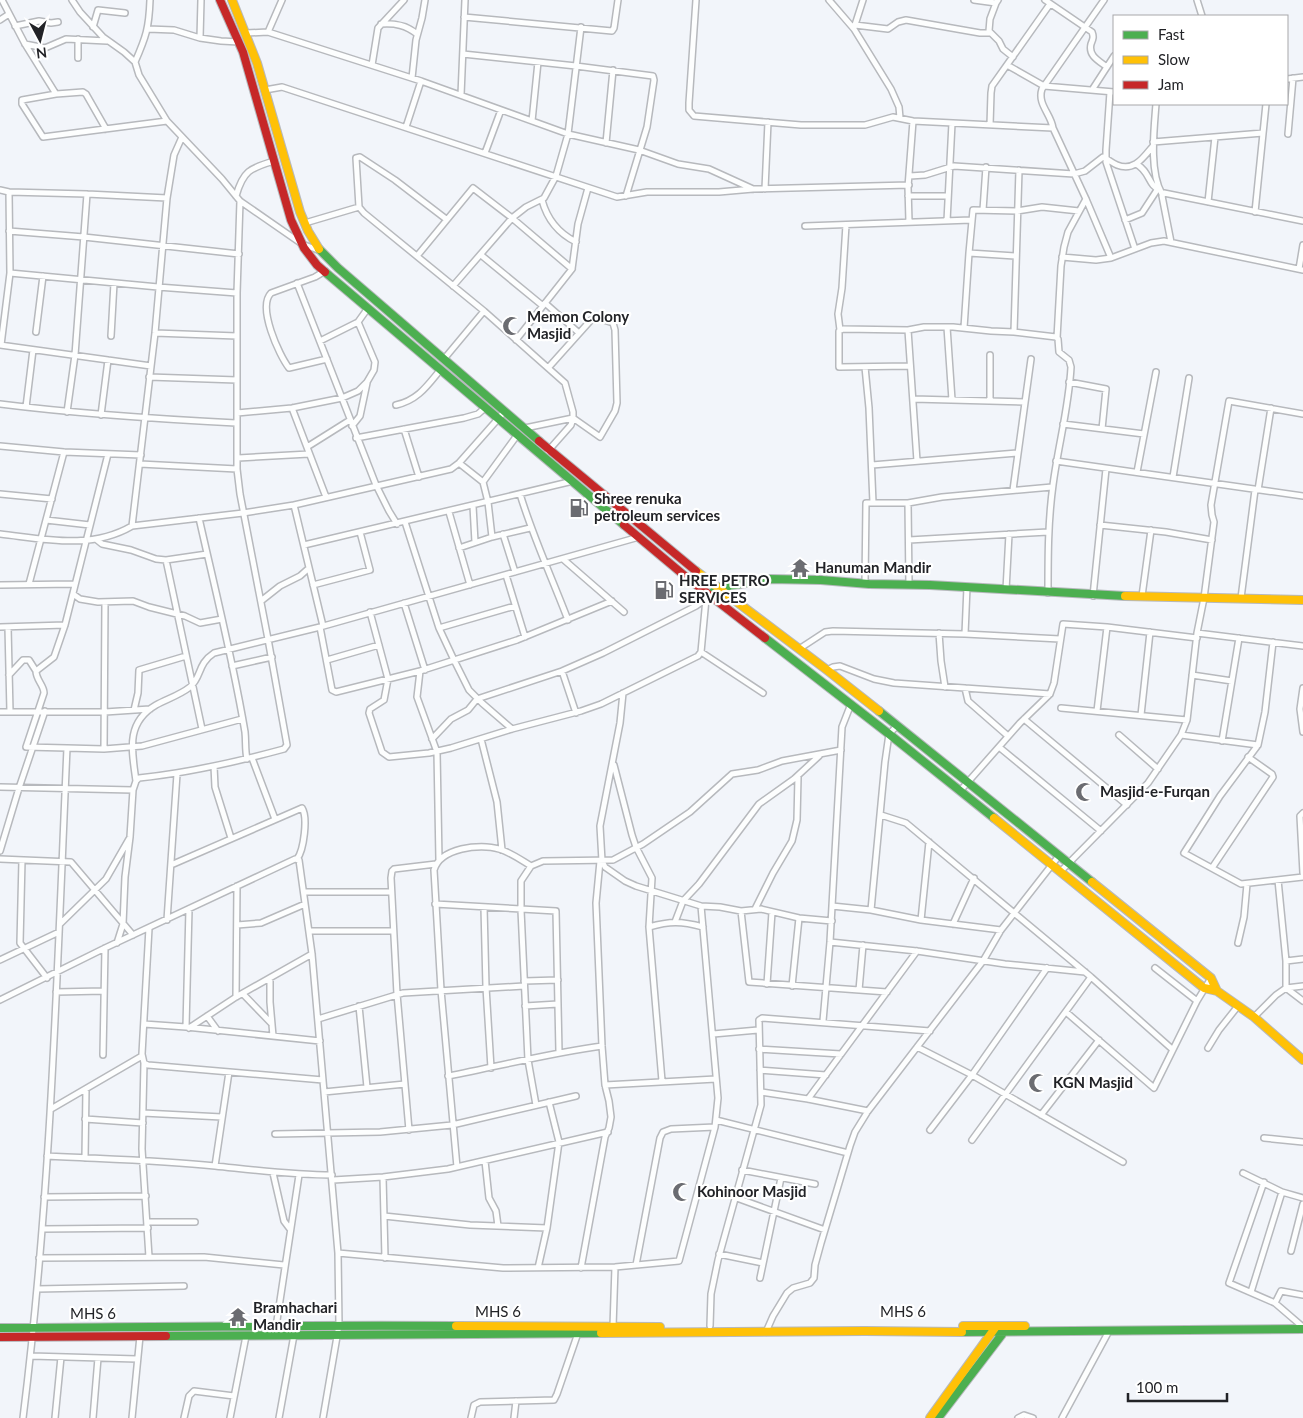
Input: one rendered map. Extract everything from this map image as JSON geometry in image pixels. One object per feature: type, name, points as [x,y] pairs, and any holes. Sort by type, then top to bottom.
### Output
[{"type":"main road","points":[[220,0],[239,42],[291,220],[308,254],[325,271],[519,434],[547,452],[717,588],[827,670],[1210,978],[1218,991],[1254,1017],[1303,1060]]},
{"type":"main road","points":[[232,0],[246,33],[265,90],[305,223],[319,250],[525,428],[574,481],[708,597],[851,704],[1061,871],[1204,988],[1218,991]]},
{"type":"main road","points":[[708,597],[717,588],[769,579],[967,587],[1093,596],[1303,600]]},
{"type":"main road","name":"MHS 6","points":[[0,1328],[275,1331],[339,1325],[612,1330],[710,1326],[768,1329]]},
{"type":"main road","points":[[999,1329],[1109,1331],[1302,1326]]},
{"type":"main road","points":[[0,1337],[246,1336],[275,1331],[294,1335],[338,1335],[578,1333],[612,1330],[1302,1326]]},
{"type":"main road","points":[[930,1418],[999,1329]]},
{"type":"main road","points":[[938,1418],[999,1329]]},
{"type":"street","points":[[72,0],[93,27],[135,62],[139,76],[167,121],[240,201],[302,244],[319,250]]},
{"type":"street","points":[[135,62],[148,29],[150,0]]},
{"type":"street","points":[[200,0],[200,38]]},
{"type":"street","points":[[268,32],[282,0]]},
{"type":"street","points":[[372,65],[376,32],[381,24],[404,0]]},
{"type":"street","points":[[412,78],[417,34],[425,0]]},
{"type":"street","points":[[461,95],[465,0]]},
{"type":"street","points":[[464,17],[613,30],[618,0]]},
{"type":"street","points":[[696,0],[689,103],[691,113],[698,117],[801,125],[865,125],[888,118],[900,118],[913,121],[1053,128]]},
{"type":"street","points":[[829,0],[854,27],[896,98],[900,118]]},
{"type":"street","points":[[854,27],[862,0]]},
{"type":"street","points":[[974,0],[997,1],[990,19],[990,33]]},
{"type":"street","points":[[1045,0],[1093,34],[1090,48],[1092,54],[1107,67]]},
{"type":"street","points":[[1104,0],[1044,86],[1041,100],[1111,258]]},
{"type":"street","points":[[1197,0],[1202,15]]},
{"type":"street","points":[[4,1],[25,44],[56,94]]},
{"type":"street","points":[[990,125],[991,89],[1050,4]]},
{"type":"street","points":[[93,27],[98,10],[125,13]]},
{"type":"street","points":[[0,20],[9,14]]},
{"type":"street","points":[[854,27],[890,29],[898,22],[906,20],[980,33],[990,33],[999,41],[1003,49],[1013,57]]},
{"type":"street","points":[[15,26],[35,21],[58,22]]},
{"type":"street","points":[[381,24],[398,24],[411,29],[417,34]]},
{"type":"street","points":[[453,286],[512,218],[526,207],[542,200],[556,176],[568,134],[581,27]]},
{"type":"street","points":[[148,29],[174,30],[200,38],[239,42]]},
{"type":"street","points":[[246,33],[268,32],[421,81],[568,134],[639,150],[678,164],[709,169],[753,189]]},
{"type":"street","points":[[25,44],[45,48],[66,39],[109,42]]},
{"type":"street","points":[[78,39],[78,58]]},
{"type":"street","points":[[463,54],[651,75],[654,78],[647,127],[626,196]]},
{"type":"street","points":[[1092,90],[1113,58]]},
{"type":"street","points":[[532,121],[538,62]]},
{"type":"street","points":[[1007,65],[1044,86],[1112,92],[1106,158],[1135,249]]},
{"type":"street","points":[[606,143],[614,70]]},
{"type":"street","points":[[1288,134],[1290,78],[1303,77]]},
{"type":"street","points":[[406,127],[421,81]]},
{"type":"street","points":[[265,90],[282,87],[556,176],[617,198],[647,192],[719,192],[753,189],[909,184]]},
{"type":"street","points":[[106,129],[83,92],[56,94],[22,100],[22,104],[43,138],[167,121]]},
{"type":"street","points":[[1156,105],[1153,144],[1160,191],[1171,242]]},
{"type":"street","points":[[1255,212],[1266,105]]},
{"type":"street","points":[[486,153],[501,110]]},
{"type":"street","points":[[909,222],[908,196],[913,121]]},
{"type":"street","points":[[765,189],[768,122]]},
{"type":"street","points":[[948,221],[952,123]]},
{"type":"street","points":[[910,176],[925,175],[949,166],[1074,174],[1088,170],[1101,158],[1106,158],[1126,168],[1136,164],[1153,144],[1263,133]]},
{"type":"street","points":[[132,526],[155,333],[167,198],[174,155],[182,137]]},
{"type":"street","points":[[1208,202],[1215,137]]},
{"type":"street","points":[[446,219],[379,168],[357,156],[359,206],[372,220],[484,311],[565,382],[573,418],[570,425],[547,452]]},
{"type":"street","points":[[236,196],[239,183],[248,171],[256,166],[274,161]]},
{"type":"street","points":[[1136,164],[1145,170],[1160,191],[1303,221]]},
{"type":"street","points":[[984,210],[986,167]]},
{"type":"street","points":[[1014,332],[1019,170]]},
{"type":"street","points":[[417,256],[473,188],[572,269]]},
{"type":"street","points":[[516,340],[572,269],[579,218],[588,188]]},
{"type":"street","points":[[0,190],[9,192],[167,198]]},
{"type":"street","points":[[1125,220],[1142,213],[1160,191]]},
{"type":"street","points":[[9,192],[10,273],[1,345],[151,366]]},
{"type":"street","points":[[68,412],[75,355],[87,194]]},
{"type":"street","points":[[908,196],[948,196]]},
{"type":"street","points":[[1048,593],[1048,532],[1052,487],[1064,424],[1071,363],[1059,352],[1057,338],[1062,257],[1068,232],[1086,198]]},
{"type":"street","points":[[542,200],[544,210],[560,232],[576,242]]},
{"type":"street","points":[[136,780],[139,778],[178,774],[250,758],[284,749],[287,746],[272,657],[243,513],[237,469],[237,293],[240,201]]},
{"type":"street","points":[[305,223],[359,206]]},
{"type":"street","points":[[964,328],[973,210],[1017,211],[1042,207],[1079,211]]},
{"type":"street","points":[[805,226],[971,220]]},
{"type":"street","points":[[846,225],[842,288],[838,314],[840,367],[910,366]]},
{"type":"street","points":[[9,231],[239,254]]},
{"type":"street","points":[[1062,257],[1096,260],[1111,258],[1151,243],[1171,242],[1301,270],[1303,246]]},
{"type":"street","points":[[969,253],[1015,256]]},
{"type":"street","points":[[481,254],[579,333]]},
{"type":"street","points":[[325,271],[315,278],[274,291],[268,295],[265,308],[266,319],[289,368],[327,359]]},
{"type":"street","points":[[10,273],[237,293]]},
{"type":"street","points":[[36,332],[43,276]]},
{"type":"street","points":[[111,336],[114,283]]},
{"type":"street","points":[[297,283],[356,438],[376,486],[388,511],[397,524]]},
{"type":"street","points":[[320,341],[358,322],[368,308]]},
{"type":"street","points":[[444,359],[484,311]]},
{"type":"street","points":[[525,428],[573,418],[600,437],[615,411],[617,403],[614,323],[594,318],[548,368]]},
{"type":"street","points":[[237,413],[292,408],[342,398],[358,391],[367,382],[374,370],[375,362],[358,322]]},
{"type":"street","points":[[840,330],[908,330],[924,327],[947,327],[1014,332],[1057,338]]},
{"type":"street","points":[[947,327],[952,400]]},
{"type":"street","points":[[908,330],[916,461]]},
{"type":"street","points":[[155,333],[237,336]]},
{"type":"street","points":[[26,407],[33,350]]},
{"type":"street","points":[[990,355],[990,401]]},
{"type":"street","points":[[1013,490],[1031,359]]},
{"type":"street","points":[[101,415],[108,360]]},
{"type":"street","points":[[865,367],[873,503]]},
{"type":"street","points":[[396,405],[410,401],[418,396],[441,368]]},
{"type":"street","points":[[1136,472],[1156,372]]},
{"type":"street","points":[[149,377],[237,380]]},
{"type":"street","points":[[1173,477],[1189,378]]},
{"type":"street","points":[[352,426],[360,416],[367,382]]},
{"type":"street","points":[[1069,382],[1106,388],[1102,429]]},
{"type":"street","points":[[913,399],[1025,402]]},
{"type":"street","points":[[1061,871],[1148,783],[1182,735],[1187,720],[1197,636],[1212,540],[1214,522],[1211,505],[1229,400],[1303,414]]},
{"type":"street","points":[[0,404],[144,419],[236,423]]},
{"type":"street","points":[[356,438],[472,416],[486,406]]},
{"type":"street","points":[[292,408],[326,498]]},
{"type":"street","points":[[1241,598],[1256,490],[1271,408]]},
{"type":"street","points":[[0,534],[59,541],[97,540],[116,535],[132,526],[294,505],[419,477],[451,469],[459,463],[505,411]]},
{"type":"street","points":[[307,447],[350,420]]},
{"type":"street","points":[[1064,424],[1144,434]]},
{"type":"street","points":[[404,429],[419,477]]},
{"type":"street","points":[[483,482],[519,434]]},
{"type":"street","points":[[0,446],[64,452],[141,455]]},
{"type":"street","points":[[29,584],[64,452]]},
{"type":"street","points":[[872,465],[1018,453]]},
{"type":"street","points":[[36,671],[54,656],[75,584],[108,454]]},
{"type":"street","points":[[238,458],[309,454]]},
{"type":"street","points":[[1056,461],[1303,496]]},
{"type":"street","points":[[459,463],[483,482],[488,502],[492,537]]},
{"type":"street","points":[[140,464],[237,469]]},
{"type":"street","points":[[1093,596],[1106,469]]},
{"type":"street","points":[[304,545],[450,512],[574,481]]},
{"type":"street","points":[[865,584],[866,503],[908,503],[942,497],[1052,487]]},
{"type":"street","points":[[0,494],[52,499]]},
{"type":"street","points":[[520,494],[530,528],[568,620]]},
{"type":"street","points":[[908,503],[910,585]]},
{"type":"street","points":[[294,505],[313,585],[332,690],[336,692],[423,670],[525,637],[612,601]]},
{"type":"street","points":[[473,506],[475,542]]},
{"type":"street","points":[[450,512],[470,584]]},
{"type":"street","points":[[198,518],[222,619],[250,758],[275,819]]},
{"type":"street","points":[[46,520],[90,525]]},
{"type":"street","points":[[405,522],[439,628],[469,690],[512,729]]},
{"type":"street","points":[[1100,525],[1151,530],[1212,540]]},
{"type":"street","points":[[460,548],[492,537],[530,528]]},
{"type":"street","points":[[1142,596],[1151,530]]},
{"type":"street","points":[[313,585],[370,570],[360,532]]},
{"type":"street","points":[[909,540],[1048,532]]},
{"type":"street","points":[[503,534],[515,572]]},
{"type":"street","points":[[1006,590],[1009,534]]},
{"type":"street","points":[[116,943],[123,924],[125,877],[133,790],[136,780],[132,738],[136,726],[150,709],[192,685],[203,663],[214,653],[321,627],[639,537]]},
{"type":"street","points":[[97,540],[102,544],[156,559],[166,560],[207,554]]},
{"type":"street","points":[[563,559],[624,612]]},
{"type":"street","points":[[166,560],[202,729]]},
{"type":"street","points":[[261,601],[280,586],[300,576],[309,568]]},
{"type":"street","points":[[506,575],[525,637]]},
{"type":"street","points":[[0,585],[75,584]]},
{"type":"street","points":[[965,634],[967,587]]},
{"type":"street","points":[[72,594],[85,600],[105,602],[133,601],[185,616],[200,623],[222,619]]},
{"type":"street","points":[[370,612],[388,679],[384,700],[369,711],[382,752],[389,757],[437,752],[512,729],[576,713],[591,708],[698,656],[701,652],[708,597]]},
{"type":"street","points":[[432,739],[451,719],[468,710],[477,699],[562,671],[603,654],[708,597]]},
{"type":"street","points":[[104,749],[105,602]]},
{"type":"street","points":[[404,603],[423,670],[417,697],[437,752],[437,862],[433,877],[452,1125],[457,1167]]},
{"type":"street","points":[[439,628],[515,606]]},
{"type":"street","points":[[960,791],[1008,736],[1050,694],[1054,683],[1063,624],[1239,638],[1303,646]]},
{"type":"street","points":[[0,627],[64,625]]},
{"type":"street","points":[[8,627],[10,712]]},
{"type":"street","points":[[1097,711],[1108,627]]},
{"type":"street","points":[[800,650],[824,632],[833,631],[939,633],[1060,639]]},
{"type":"street","points":[[1141,716],[1150,632]]},
{"type":"street","points":[[939,633],[945,687]]},
{"type":"street","points":[[1222,741],[1239,638]]},
{"type":"street","points":[[1273,642],[1265,712],[1258,745],[1220,796],[1184,853],[1241,884],[1303,877]]},
{"type":"street","points":[[326,660],[379,645]]},
{"type":"street","points":[[701,652],[764,693]]},
{"type":"street","points":[[134,710],[139,670],[186,656]]},
{"type":"street","points":[[232,666],[272,657]]},
{"type":"street","points":[[9,675],[23,660],[29,660],[44,690],[26,746],[27,748],[104,749],[142,746],[242,719]]},
{"type":"street","points":[[827,670],[833,666],[840,666],[882,682],[1050,694]]},
{"type":"street","points":[[562,671],[576,713]]},
{"type":"street","points":[[1192,675],[1232,681]]},
{"type":"street","points":[[965,688],[968,701],[1008,736]]},
{"type":"street","points":[[1303,688],[1300,709],[1303,732]]},
{"type":"street","points":[[581,1268],[611,1117],[605,1085],[602,1046],[596,903],[601,861],[600,826],[620,723],[623,693]]},
{"type":"street","points":[[823,1022],[832,921],[843,721],[851,704]]},
{"type":"street","points":[[1061,708],[1187,720]]},
{"type":"street","points":[[0,712],[105,712],[150,709]]},
{"type":"street","points":[[0,851],[45,712]]},
{"type":"street","points":[[1024,719],[1127,805]]},
{"type":"street","points":[[871,910],[889,734],[897,726]]},
{"type":"street","points":[[1119,735],[1158,768]]},
{"type":"street","points":[[1182,735],[1258,745]]},
{"type":"street","points":[[481,739],[497,802],[502,850]]},
{"type":"street","points":[[999,747],[1101,831]]},
{"type":"street","points":[[23,1418],[34,1327],[51,1109],[67,748]]},
{"type":"street","points":[[536,1105],[528,1060],[521,910],[521,880],[530,866],[543,862],[613,860],[690,812],[732,774],[758,770],[782,761],[841,750]]},
{"type":"street","points":[[675,922],[682,901],[699,884],[759,804],[798,777],[819,755]]},
{"type":"street","points":[[1212,868],[1273,777],[1272,774],[1248,758]]},
{"type":"street","points":[[613,762],[636,847],[651,874],[652,891],[649,927],[662,1082]]},
{"type":"street","points":[[214,766],[215,787],[231,838]]},
{"type":"street","points":[[167,920],[178,774]]},
{"type":"street","points":[[755,909],[772,873],[792,841],[797,820],[798,777]]},
{"type":"street","points":[[0,787],[133,790]]},
{"type":"street","points":[[0,1000],[105,948],[297,859],[303,849],[305,819],[303,810],[297,809],[171,865]]},
{"type":"street","points":[[1303,813],[1300,816],[1303,873]]},
{"type":"street","points":[[881,815],[906,823],[1086,972],[1172,1049]]},
{"type":"street","points":[[60,924],[106,879],[130,837]]},
{"type":"street","points":[[921,920],[929,842]]},
{"type":"street","points":[[409,1130],[397,994],[391,874],[394,869],[437,862],[453,852],[476,847],[502,850],[530,866]]},
{"type":"street","points":[[768,1329],[773,1316],[788,1293],[793,1288],[812,1281],[825,1230],[855,1132],[868,1111],[983,961],[1000,930],[1058,857]]},
{"type":"street","points":[[0,859],[72,863],[133,936]]},
{"type":"street","points":[[297,859],[300,863],[312,954],[338,1253],[339,1325],[323,1418]]},
{"type":"street","points":[[22,860],[20,943],[47,978]]},
{"type":"street","points":[[601,861],[624,881],[701,906],[740,911],[755,909],[799,918],[832,921]]},
{"type":"street","points":[[954,924],[974,878]]},
{"type":"street","points":[[1278,880],[1286,961],[1286,988]]},
{"type":"street","points":[[1238,943],[1244,917],[1247,884]]},
{"type":"street","points":[[236,998],[237,886]]},
{"type":"street","points":[[304,892],[391,892]]},
{"type":"street","points":[[237,925],[261,923],[305,904]]},
{"type":"street","points":[[435,904],[521,910],[554,910],[557,913],[559,1052]]},
{"type":"street","points":[[338,1253],[503,1268],[615,1267],[679,1261],[715,1127],[718,1098],[701,906]]},
{"type":"street","points":[[832,906],[871,910],[921,920],[1000,930]]},
{"type":"street","points":[[484,907],[486,988],[491,1068]]},
{"type":"street","points":[[187,1027],[189,909]]},
{"type":"street","points":[[740,911],[748,980],[750,983],[887,992]]},
{"type":"street","points":[[767,984],[772,912]]},
{"type":"street","points":[[792,986],[799,918]]},
{"type":"street","points":[[649,927],[675,922],[703,927]]},
{"type":"street","points":[[149,928],[142,1056],[144,1063],[143,1123],[149,1257]]},
{"type":"street","points":[[309,931],[393,931]]},
{"type":"street","points":[[1,958],[59,932]]},
{"type":"street","points":[[830,942],[1086,972]]},
{"type":"street","points":[[859,990],[863,945]]},
{"type":"street","points":[[103,1054],[105,948]]},
{"type":"street","points":[[808,1099],[917,951]]},
{"type":"street","points":[[187,1027],[312,954]]},
{"type":"street","points":[[1286,961],[1303,959]]},
{"type":"street","points":[[930,1130],[972,1075],[1047,968]]},
{"type":"street","points":[[1155,968],[1197,1001]]},
{"type":"street","points":[[972,1140],[1091,977]]},
{"type":"street","points":[[270,978],[273,1036]]},
{"type":"street","points":[[1066,1012],[1154,1088],[1172,1049],[1210,978]]},
{"type":"street","points":[[318,1019],[397,994],[486,988],[558,980]]},
{"type":"street","points":[[1254,1017],[1276,995],[1286,988],[1303,986]]},
{"type":"street","points":[[1286,988],[1303,1001]]},
{"type":"street","points":[[56,992],[104,991]]},
{"type":"street","points":[[243,994],[271,1023]]},
{"type":"street","points":[[525,1006],[558,1004]]},
{"type":"street","points":[[359,1006],[367,1087]]},
{"type":"street","points":[[1208,1048],[1219,1030],[1238,1006]]},
{"type":"street","points":[[207,1016],[218,1030]]},
{"type":"street","points":[[710,1326],[711,1294],[719,1254],[760,1111],[758,1020],[762,1018],[930,1031]]},
{"type":"street","points":[[144,1024],[320,1041]]},
{"type":"street","points":[[712,1034],[758,1030]]},
{"type":"street","points":[[1041,1116],[1099,1040]]},
{"type":"street","points":[[448,1076],[559,1052],[602,1046]]},
{"type":"street","points":[[918,1047],[972,1075],[1123,1162]]},
{"type":"street","points":[[759,1049],[841,1054]]},
{"type":"street","points":[[51,1109],[142,1056]]},
{"type":"street","points":[[144,1063],[148,1065],[323,1080]]},
{"type":"street","points":[[760,1070],[826,1075]]},
{"type":"street","points":[[215,1166],[229,1072]]},
{"type":"street","points":[[605,1085],[716,1079]]},
{"type":"street","points":[[324,1092],[405,1084]]},
{"type":"street","points":[[85,1158],[86,1089]]},
{"type":"street","points":[[761,1092],[868,1111]]},
{"type":"street","points":[[275,1134],[380,1132],[452,1125],[576,1096]]},
{"type":"street","points":[[538,1268],[547,1228],[559,1142],[549,1102]]},
{"type":"street","points":[[143,1113],[222,1117]]},
{"type":"street","points":[[85,1119],[143,1123]]},
{"type":"street","points":[[716,1120],[848,1152]]},
{"type":"street","points":[[636,1265],[660,1138],[663,1132],[671,1129],[715,1127]]},
{"type":"street","points":[[47,1156],[144,1160],[332,1178],[383,1177],[457,1167],[608,1132]]},
{"type":"street","points":[[1264,1138],[1303,1142]]},
{"type":"street","points":[[485,1161],[489,1198],[496,1211],[498,1226]]},
{"type":"street","points":[[742,1170],[815,1184]]},
{"type":"street","points":[[273,1173],[284,1219],[290,1229]]},
{"type":"street","points":[[1243,1173],[1282,1192],[1303,1198]]},
{"type":"street","points":[[275,1331],[298,1175]]},
{"type":"street","points":[[383,1177],[385,1258]]},
{"type":"street","points":[[760,1278],[781,1178]]},
{"type":"street","points":[[1264,1182],[1229,1283],[1275,1303],[1302,1326]]},
{"type":"street","points":[[1251,1292],[1282,1192]]},
{"type":"street","points":[[44,1197],[146,1196]]},
{"type":"street","points":[[734,1198],[825,1230]]},
{"type":"street","points":[[1291,1251],[1303,1204]]},
{"type":"street","points":[[384,1216],[470,1225],[547,1228]]},
{"type":"street","points":[[42,1229],[195,1222]]},
{"type":"street","points":[[719,1254],[763,1264]]},
{"type":"street","points":[[39,1258],[204,1257],[284,1265]]},
{"type":"street","points":[[612,1330],[615,1267]]},
{"type":"street","points":[[37,1289],[184,1286]]},
{"type":"street","points":[[1275,1303],[1281,1291],[1303,1295]]},
{"type":"street","points":[[1062,1418],[1109,1331]]},
{"type":"street","points":[[471,1418],[476,1403],[554,1400],[578,1333]]},
{"type":"street","points":[[279,1418],[294,1335]]},
{"type":"street","points":[[132,1418],[140,1336]]},
{"type":"street","points":[[230,1418],[246,1336]]},
{"type":"street","points":[[31,1356],[137,1359]]},
{"type":"street","points":[[55,1418],[61,1357]]},
{"type":"street","points":[[93,1418],[98,1358]]},
{"type":"street","points":[[184,1418],[191,1393],[234,1396]]},
{"type":"street","points":[[514,1418],[516,1401]]},
{"type":"street","points":[[1018,1418],[1024,1415],[1033,1418]]},
{"type":"traffic: fast","points":[[319,249],[338,268],[539,441]]},
{"type":"traffic: fast","points":[[325,272],[624,525]]},
{"type":"traffic: fast","points":[[710,595],[717,588],[769,579],[930,585],[1125,596]]},
{"type":"traffic: fast","points":[[765,638],[994,818]]},
{"type":"traffic: fast","points":[[879,711],[1092,882]]},
{"type":"traffic: fast","points":[[0,1328],[456,1326]]},
{"type":"traffic: fast","points":[[938,1418],[1003,1333],[1004,1329]]},
{"type":"traffic: fast","points":[[962,1332],[1303,1329]]},
{"type":"traffic: fast","points":[[166,1336],[601,1333]]},
{"type":"traffic: slow","points":[[232,0],[257,63],[300,212],[308,231],[319,249]]},
{"type":"traffic: slow","points":[[696,571],[879,711]]},
{"type":"traffic: slow","points":[[1125,596],[1303,600]]},
{"type":"traffic: slow","points":[[994,818],[1204,988],[1217,991]]},
{"type":"traffic: slow","points":[[1092,882],[1211,978],[1217,991],[1254,1017],[1303,1060]]},
{"type":"traffic: slow","points":[[456,1326],[660,1327]]},
{"type":"traffic: slow","points":[[963,1326],[1025,1326]]},
{"type":"traffic: slow","points":[[930,1418],[995,1328]]},
{"type":"traffic: slow","points":[[601,1333],[962,1332]]},
{"type":"traffic: jam","points":[[220,0],[243,52],[291,220],[304,248],[325,272]]},
{"type":"traffic: jam","points":[[539,441],[696,571]]},
{"type":"traffic: jam","points":[[624,525],[685,576],[765,638]]},
{"type":"traffic: jam","points":[[0,1337],[166,1336]]},
{"type":"place","name":"Memon Colony Masjid","points":[[512,326]]},
{"type":"place","name":"Shree renuka petroleum services","points":[[579,508]]},
{"type":"place","name":"Hanuman Mandir","points":[[800,568]]},
{"type":"place","name":"HREE PETRO SERVICES","points":[[664,590]]},
{"type":"place","name":"Masjid-e-Furqan","points":[[1085,792]]},
{"type":"place","name":"KGN Masjid","points":[[1038,1083]]},
{"type":"place","name":"Kohinoor Masjid","points":[[682,1192]]},
{"type":"place","name":"Bramhachari Mandir","points":[[238,1317]]}]
